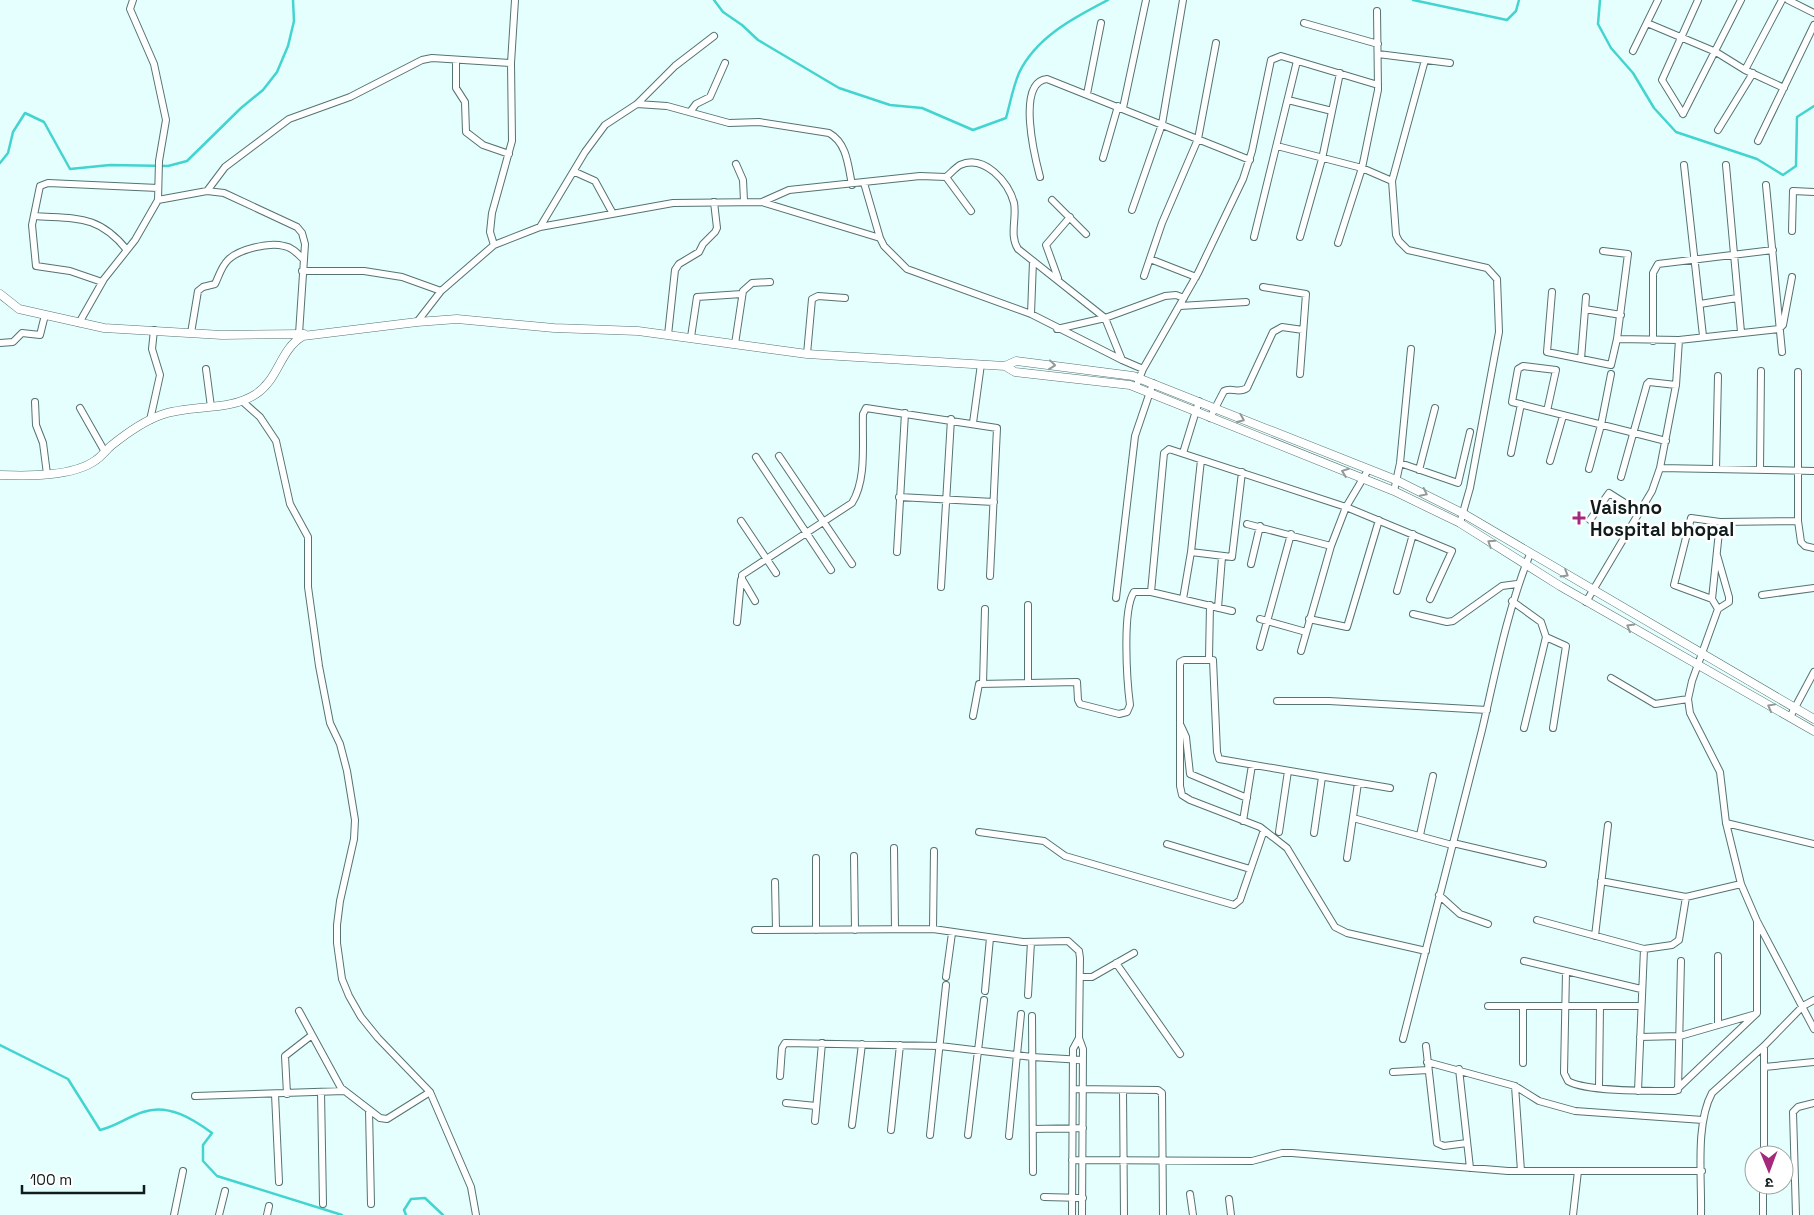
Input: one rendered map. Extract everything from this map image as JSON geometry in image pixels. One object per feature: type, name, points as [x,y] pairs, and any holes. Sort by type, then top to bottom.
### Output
[{"type":"street","points":[[79,323],[102,282],[127,250],[158,200],[159,161],[166,120],[154,64],[130,9],[133,0]]},
{"type":"street","points":[[494,245],[490,232],[492,213],[512,142],[511,63],[515,0]]},
{"type":"street","points":[[1103,158],[1121,107],[1146,0]]},
{"type":"street","points":[[1132,210],[1162,124],[1183,0]]},
{"type":"street","points":[[1633,51],[1658,0]]},
{"type":"street","points":[[1698,0],[1662,80],[1683,114],[1741,0]]},
{"type":"street","points":[[1745,70],[1782,0]]},
{"type":"street","points":[[1788,0],[1814,13]]},
{"type":"street","points":[[1338,244],[1362,168],[1378,85],[1377,11]]},
{"type":"street","points":[[1087,94],[1101,23]]},
{"type":"street","points":[[1304,23],[1378,44]]},
{"type":"street","points":[[1647,23],[1716,52],[1745,70],[1784,88]]},
{"type":"street","points":[[1758,141],[1814,25]]},
{"type":"street","points":[[540,227],[575,172],[585,152],[605,125],[637,104],[675,66],[714,36]]},
{"type":"street","points":[[1144,276],[1198,139],[1216,43]]},
{"type":"street","points":[[1378,54],[1450,63]]},
{"type":"street","points":[[1136,387],[1143,369],[1196,277],[1243,179],[1250,160],[1271,60],[1278,56],[1378,85]]},
{"type":"street","points":[[207,191],[225,166],[298,114],[350,97],[422,60],[432,58],[511,63]]},
{"type":"street","points":[[456,60],[456,88],[465,102],[466,132],[482,145],[508,154]]},
{"type":"street","points":[[1425,60],[1392,180],[1396,235],[1403,246],[1414,252],[1487,268],[1496,279],[1499,332],[1464,514],[1460,523]]},
{"type":"street","points":[[1254,237],[1298,61]]},
{"type":"street","points":[[690,112],[696,104],[712,94],[725,63]]},
{"type":"street","points":[[1300,237],[1322,159],[1340,73]]},
{"type":"street","points":[[1718,130],[1753,73]]},
{"type":"street","points":[[1040,177],[1029,127],[1035,84],[1042,79],[1052,79],[1250,160]]},
{"type":"street","points":[[1288,100],[1332,111]]},
{"type":"street","points":[[637,104],[662,106],[729,123],[759,122],[807,128],[829,133],[836,137],[843,148],[852,185]]},
{"type":"street","points":[[1276,146],[1362,168],[1392,180]]},
{"type":"street","points":[[762,202],[789,190],[852,185],[920,176],[946,177],[958,166],[971,163],[988,168],[1001,178],[1011,194],[1014,204],[1015,244],[1033,261],[1059,279],[1105,318],[1122,360]]},
{"type":"street","points":[[736,164],[743,180],[744,201]]},
{"type":"street","points":[[1684,165],[1703,336]]},
{"type":"street","points":[[1726,165],[1741,332]]},
{"type":"street","points":[[575,172],[595,181],[612,212]]},
{"type":"street","points":[[946,177],[971,212]]},
{"type":"street","points":[[102,282],[70,271],[36,266],[32,233],[38,190],[44,183],[158,184]]},
{"type":"street","points":[[864,183],[880,238],[884,246],[907,269],[1031,314],[1058,329],[1143,369]]},
{"type":"street","points":[[1766,185],[1782,352]]},
{"type":"street","points":[[158,200],[207,191],[224,193],[297,227],[304,238],[298,334]]},
{"type":"street","points":[[1792,231],[1793,191],[1814,192]]},
{"type":"street","points":[[1052,200],[1086,234]]},
{"type":"street","points":[[668,335],[675,270],[679,264],[699,252],[703,244],[715,232],[717,228],[714,202]]},
{"type":"street","points":[[417,322],[441,291],[494,245],[540,227],[612,212],[673,203],[762,202],[880,238]]},
{"type":"street","points":[[34,216],[94,222],[105,228],[127,250]]},
{"type":"street","points":[[1059,279],[1046,246],[1070,217]]},
{"type":"street","points":[[191,333],[198,292],[203,287],[215,284],[222,268],[233,256],[244,251],[274,245],[285,246],[303,259]]},
{"type":"street","points":[[1552,292],[1546,349],[1549,352],[1611,365],[1621,315],[1628,254],[1603,250]]},
{"type":"street","points":[[1652,341],[1653,273],[1658,264],[1696,261],[1733,254],[1773,250]]},
{"type":"street","points":[[1150,259],[1196,277]]},
{"type":"street","points":[[1031,314],[1033,261]]},
{"type":"street","points":[[302,271],[364,271],[402,277],[441,291]]},
{"type":"street","points":[[1617,339],[1679,340],[1779,329],[1783,325],[1792,277]]},
{"type":"street","points":[[735,344],[744,287],[752,283],[770,282]]},
{"type":"street","points":[[1263,288],[1306,294],[1300,374]]},
{"type":"street","points":[[0,294],[19,309],[104,328],[222,336],[314,334],[417,322],[457,320],[691,337],[807,354],[1005,366],[1016,372],[1136,387],[1394,491],[1460,523],[1586,602],[1814,731]]},
{"type":"street","points":[[691,337],[697,297],[742,294]]},
{"type":"street","points":[[1058,329],[1105,318],[1165,296],[1176,295],[1184,298]]},
{"type":"street","points":[[807,354],[812,299],[818,296],[845,298]]},
{"type":"street","points":[[1581,359],[1586,297]]},
{"type":"street","points":[[1700,304],[1737,298]]},
{"type":"street","points":[[1180,306],[1246,302]]},
{"type":"street","points":[[1585,309],[1621,315]]},
{"type":"street","points":[[0,343],[13,342],[22,333],[40,335],[45,314]]},
{"type":"street","points":[[1210,418],[1225,390],[1241,391],[1246,388],[1276,330],[1282,327],[1303,330]]},
{"type":"street","points":[[150,420],[160,375],[152,348],[154,330]]},
{"type":"street","points":[[0,475],[47,474],[81,468],[97,460],[134,429],[150,420],[178,410],[211,407],[242,401],[256,394],[273,377],[289,347],[295,340],[314,334]]},
{"type":"street","points":[[1586,602],[1652,491],[1660,468],[1666,441],[1676,385],[1679,340]]},
{"type":"street","points":[[1394,491],[1400,464],[1411,350]]},
{"type":"street","points":[[1005,366],[1016,361],[1086,369],[1139,378],[1396,480],[1464,514],[1592,591],[1814,719]]},
{"type":"street","points":[[973,423],[982,364]]},
{"type":"street","points":[[1547,411],[1556,370],[1523,366],[1518,369],[1512,402],[1563,416],[1666,441]]},
{"type":"street","points":[[206,369],[211,407]]},
{"type":"street","points":[[1760,470],[1761,371]]},
{"type":"street","points":[[1798,372],[1798,521],[1801,542],[1805,546],[1814,548]]},
{"type":"street","points":[[1589,469],[1601,425],[1610,374]]},
{"type":"street","points":[[1716,469],[1718,376]]},
{"type":"street","points":[[1621,477],[1647,384],[1649,382],[1676,385]]},
{"type":"street","points":[[1116,598],[1135,436],[1154,383]]},
{"type":"street","points":[[242,401],[260,417],[276,440],[290,504],[308,537],[308,587],[319,666],[330,722],[340,744],[347,771],[354,820],[354,839],[340,901],[337,925],[337,943],[342,979],[361,1017],[378,1038],[430,1092],[438,1106],[471,1187],[476,1215]]},
{"type":"street","points":[[1183,452],[1199,401]]},
{"type":"street","points":[[35,402],[36,425],[43,443],[47,474]]},
{"type":"street","points":[[1510,453],[1521,404]]},
{"type":"street","points":[[80,408],[105,452]]},
{"type":"street","points":[[738,622],[742,579],[746,572],[852,503],[856,497],[861,480],[864,410],[870,408],[994,426],[998,431],[990,576]]},
{"type":"street","points":[[1419,470],[1435,408]]},
{"type":"street","points":[[897,552],[905,413]]},
{"type":"street","points":[[1550,461],[1563,416]]},
{"type":"street","points":[[941,588],[951,419]]},
{"type":"street","points":[[1400,464],[1458,483],[1470,432]]},
{"type":"street","points":[[1151,592],[1164,453],[1167,449],[1183,452],[1200,460],[1346,507],[1452,551],[1430,599]]},
{"type":"street","points":[[779,456],[852,564]]},
{"type":"street","points":[[756,457],[831,570]]},
{"type":"street","points":[[1183,599],[1200,460]]},
{"type":"street","points":[[1660,468],[1814,471]]},
{"type":"street","points":[[1301,651],[1331,546],[1346,507],[1368,470]]},
{"type":"street","points":[[1190,552],[1232,557],[1242,472]]},
{"type":"street","points":[[1590,520],[1609,493],[1639,512]]},
{"type":"street","points":[[899,497],[994,502]]},
{"type":"street","points":[[1712,599],[1674,585],[1691,518],[1720,522],[1798,521]]},
{"type":"street","points":[[1310,618],[1347,627],[1379,520]]},
{"type":"street","points":[[741,521],[776,573]]},
{"type":"street","points":[[1718,609],[1712,599],[1720,522]]},
{"type":"street","points":[[1247,524],[1331,546]]},
{"type":"street","points":[[1251,564],[1260,526]]},
{"type":"street","points":[[1260,647],[1291,534]]},
{"type":"street","points":[[1397,591],[1413,534]]},
{"type":"street","points":[[1717,553],[1729,602],[1718,609],[1698,665],[1688,699],[1690,713],[1720,772],[1726,823],[1741,884],[1757,921],[1814,1029]]},
{"type":"street","points":[[1403,1039],[1512,601],[1530,554]]},
{"type":"street","points":[[1218,608],[1222,557]]},
{"type":"street","points":[[742,579],[755,602]]},
{"type":"street","points":[[1412,614],[1447,622],[1453,621],[1502,586],[1517,584]]},
{"type":"street","points":[[1762,595],[1814,588]]},
{"type":"street","points":[[973,716],[979,684],[1077,682],[1080,704],[1119,714],[1127,712],[1130,705],[1127,655],[1130,599],[1134,592],[1151,592],[1232,611]]},
{"type":"street","points":[[1512,601],[1541,622],[1546,637],[1524,728]]},
{"type":"street","points":[[1028,605],[1028,683]]},
{"type":"street","points":[[1209,658],[1210,605]]},
{"type":"street","points":[[983,684],[985,610]]},
{"type":"street","points":[[1260,619],[1306,632]]},
{"type":"street","points":[[1546,637],[1566,646],[1553,728]]},
{"type":"street","points":[[1390,788],[1223,761],[1218,757],[1214,662],[1209,658],[1180,662],[1180,786],[1182,795],[1264,830],[1291,853],[1335,928],[1347,933],[1426,950]]},
{"type":"street","points":[[1790,717],[1814,672]]},
{"type":"street","points":[[1611,678],[1655,704],[1688,699]]},
{"type":"street","points":[[1277,701],[1329,701],[1486,710]]},
{"type":"street","points":[[1180,725],[1186,737],[1190,774],[1247,798]]},
{"type":"street","points":[[1243,820],[1252,766]]},
{"type":"street","points":[[1279,832],[1288,771]]},
{"type":"street","points":[[1420,835],[1433,776]]},
{"type":"street","points":[[1314,833],[1322,777]]},
{"type":"street","points":[[1347,858],[1358,783]]},
{"type":"street","points":[[1353,818],[1453,844],[1543,864]]},
{"type":"street","points":[[1726,823],[1814,844]]},
{"type":"street","points":[[1595,936],[1608,825]]},
{"type":"street","points":[[979,832],[1044,841],[1065,856],[1228,904],[1238,903],[1264,830]]},
{"type":"street","points":[[1168,844],[1250,869]]},
{"type":"street","points":[[894,848],[895,929]]},
{"type":"street","points":[[933,929],[934,851]]},
{"type":"street","points":[[854,856],[855,930]]},
{"type":"street","points":[[816,858],[816,930]]},
{"type":"street","points":[[1601,880],[1686,897],[1741,884]]},
{"type":"street","points":[[775,882],[776,930]]},
{"type":"street","points":[[1439,895],[1460,914],[1488,924]]},
{"type":"street","points":[[1537,920],[1644,949],[1676,943],[1679,940],[1686,897]]},
{"type":"street","points":[[1566,972],[1564,1073],[1566,1078],[1573,1084],[1638,1092],[1678,1090],[1757,1013],[1757,921]]},
{"type":"street","points":[[755,930],[933,929],[1031,942],[1068,941],[1074,945],[1080,958],[1080,977],[1078,1038],[1073,1049],[1072,1215]]},
{"type":"street","points":[[946,977],[952,933]]},
{"type":"street","points":[[985,991],[990,938]]},
{"type":"street","points":[[1028,995],[1031,942]]},
{"type":"street","points":[[1638,1092],[1644,949]]},
{"type":"street","points":[[1080,977],[1092,977],[1134,953]]},
{"type":"street","points":[[1718,956],[1718,1025]]},
{"type":"street","points":[[1678,1090],[1681,960]]},
{"type":"street","points":[[1524,961],[1641,989]]},
{"type":"street","points":[[1116,963],[1180,1054]]},
{"type":"street","points":[[930,1135],[946,985]]},
{"type":"street","points":[[968,1135],[984,1000]]},
{"type":"street","points":[[1702,1215],[1702,1120],[1712,1093],[1764,1046],[1803,1006],[1814,1000]]},
{"type":"street","points":[[1488,1006],[1641,1006]]},
{"type":"street","points":[[1522,1063],[1523,1006]]},
{"type":"street","points":[[1599,1087],[1600,1006]]},
{"type":"street","points":[[299,1010],[344,1091],[380,1118],[387,1119],[430,1092]]},
{"type":"street","points":[[1640,1037],[1680,1036],[1757,1013]]},
{"type":"street","points":[[1009,1136],[1021,1014]]},
{"type":"street","points":[[1032,1016],[1033,1172]]},
{"type":"street","points":[[287,1094],[285,1056],[312,1035]]},
{"type":"street","points":[[1078,1038],[1084,1050],[1082,1215]]},
{"type":"street","points":[[780,1076],[782,1048],[785,1042],[940,1046],[978,1049],[1032,1057],[1083,1060]]},
{"type":"street","points":[[815,1121],[822,1043]]},
{"type":"street","points":[[852,1125],[862,1044]]},
{"type":"street","points":[[892,1130],[900,1045]]},
{"type":"street","points":[[1426,1046],[1437,1143],[1444,1146],[1467,1143]]},
{"type":"street","points":[[1764,1046],[1764,1145]]},
{"type":"street","points":[[1427,1062],[1515,1086],[1539,1101],[1575,1112],[1702,1120]]},
{"type":"street","points":[[1764,1067],[1814,1062]]},
{"type":"street","points":[[1458,1069],[1470,1168]]},
{"type":"street","points":[[1393,1072],[1428,1070]]},
{"type":"street","points":[[1515,1086],[1520,1171]]},
{"type":"street","points":[[1073,1089],[1158,1090],[1162,1092],[1163,1215]]},
{"type":"street","points":[[1123,1090],[1124,1215]]},
{"type":"street","points":[[195,1096],[344,1091]]},
{"type":"street","points":[[321,1092],[323,1204]]},
{"type":"street","points":[[275,1094],[279,1182]]},
{"type":"street","points":[[786,1103],[816,1106]]},
{"type":"street","points":[[1796,1215],[1793,1112],[1798,1107],[1814,1103]]},
{"type":"street","points":[[369,1110],[371,1204]]},
{"type":"street","points":[[1033,1129],[1083,1128]]},
{"type":"street","points":[[1072,1160],[1163,1159],[1252,1161],[1292,1152],[1520,1171],[1702,1171]]},
{"type":"street","points":[[1573,1215],[1578,1171]]},
{"type":"street","points":[[174,1215],[183,1172]]},
{"type":"street","points":[[219,1215],[225,1191]]},
{"type":"street","points":[[1190,1194],[1192,1215]]},
{"type":"street","points":[[1763,1195],[1763,1215]]},
{"type":"street","points":[[1044,1197],[1082,1198]]},
{"type":"street","points":[[1229,1199],[1231,1215]]},
{"type":"street","points":[[267,1215],[269,1206]]},
{"type":"waterway","points":[[0,163],[8,153],[13,132],[25,113],[44,122],[70,169],[110,165],[168,166],[187,161],[241,108],[263,90],[277,72],[288,46],[294,21],[293,0]]},
{"type":"waterway","points":[[714,0],[723,12],[742,25],[758,40],[839,88],[890,105],[922,108],[973,130],[1006,118],[1019,73],[1035,49],[1057,29],[1108,0]]},
{"type":"waterway","points":[[1413,0],[1507,20],[1516,11],[1519,0]]},
{"type":"waterway","points":[[1600,0],[1598,24],[1611,48],[1633,73],[1654,108],[1676,132],[1757,159],[1783,175],[1796,166],[1797,117],[1814,106]]},
{"type":"waterway","points":[[0,1045],[68,1079],[100,1130],[137,1114],[152,1110],[171,1111],[180,1114],[212,1133],[203,1145],[203,1161],[217,1176],[342,1215]]},
{"type":"waterway","points":[[406,1215],[404,1210],[411,1199],[425,1198],[443,1215]]},
{"type":"place","name":"Vaishno Hospital bhopal","points":[[1579,518]]}]
